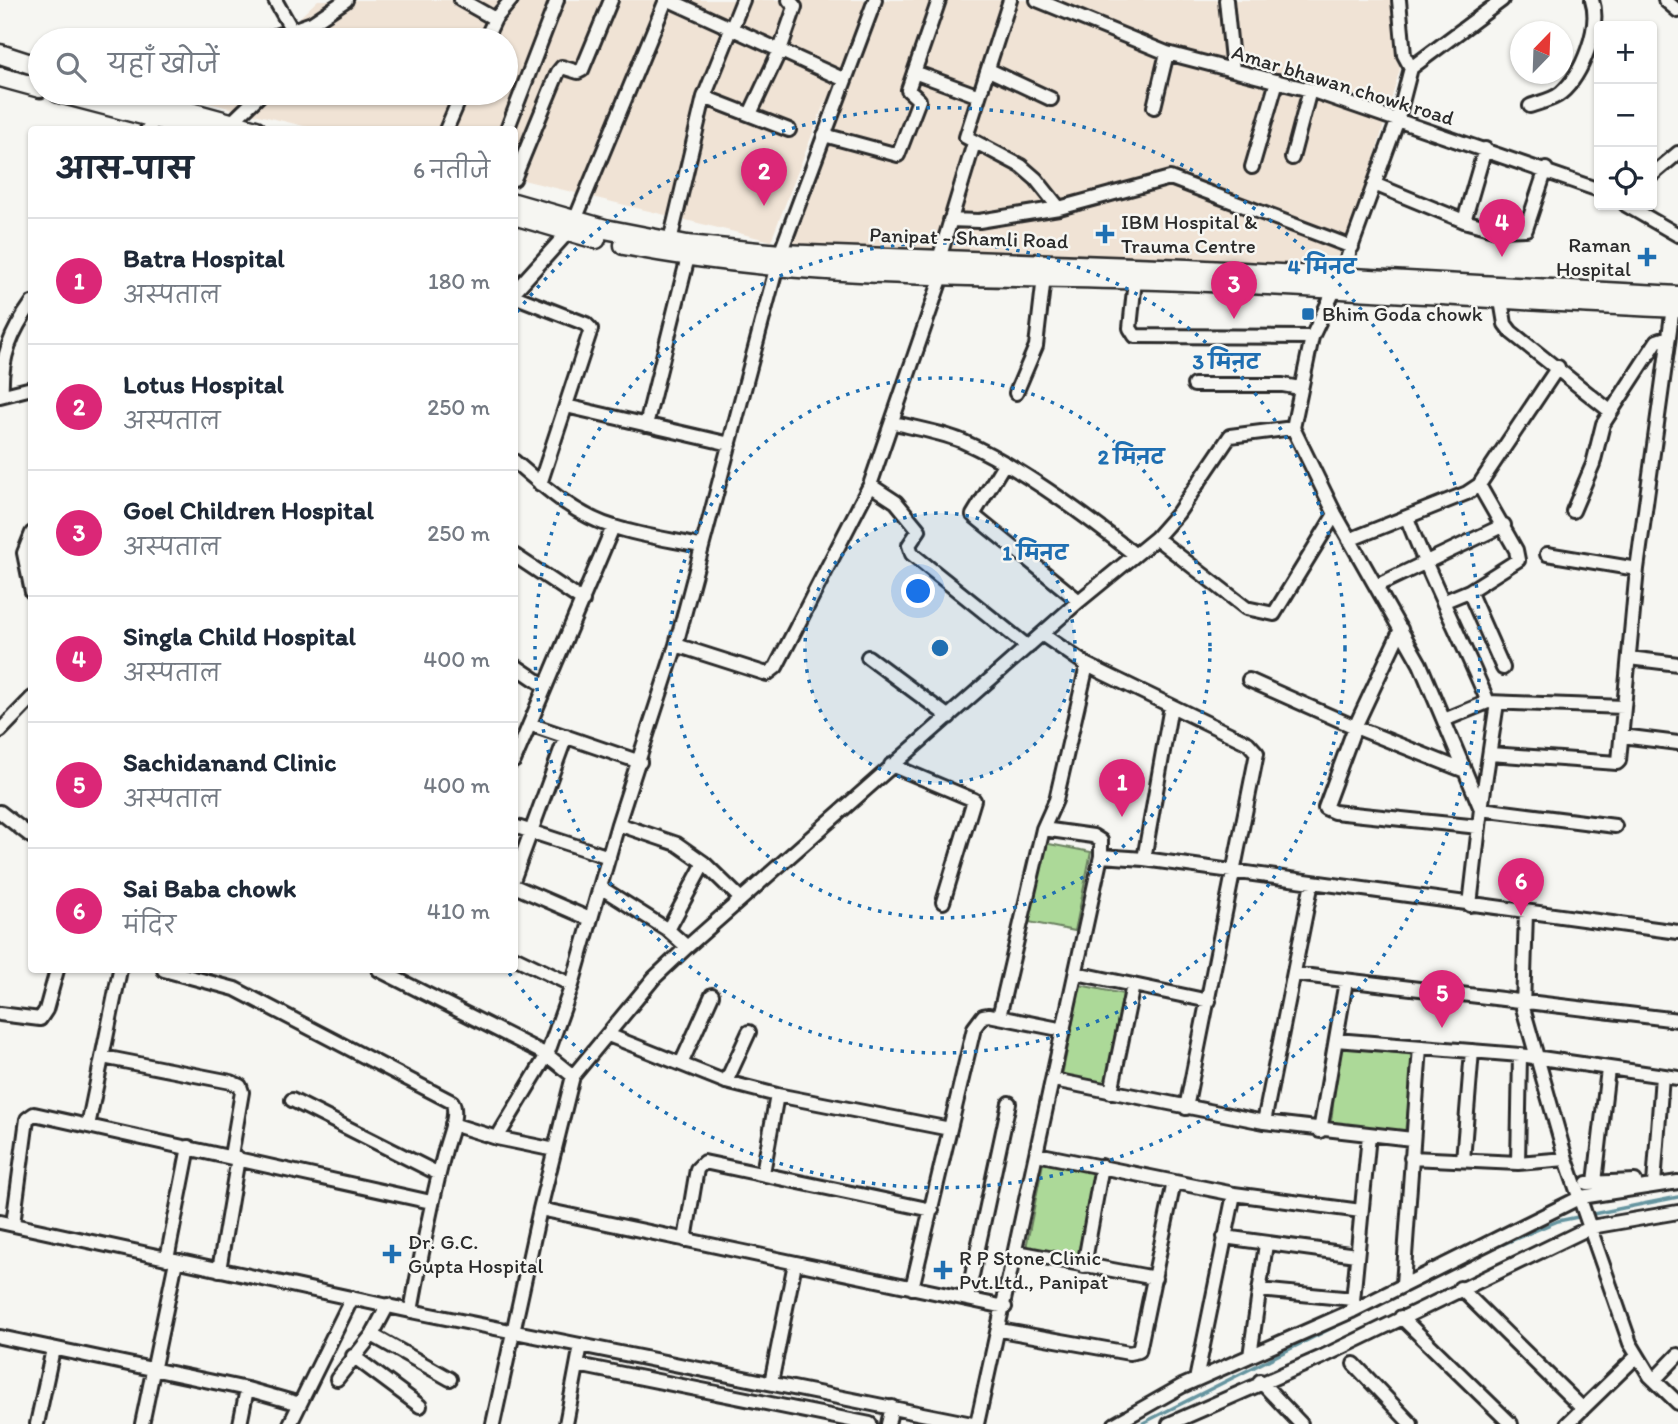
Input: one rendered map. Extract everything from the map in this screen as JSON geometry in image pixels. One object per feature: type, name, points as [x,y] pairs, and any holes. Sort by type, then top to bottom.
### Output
[{"type":"highway","points":[[0,54],[28,63]]},
{"type":"highway","points":[[0,78],[28,85]]},
{"type":"highway","points":[[127,105],[230,126]]},
{"type":"highway","points":[[161,111],[192,126]]},
{"type":"highway","name":"Panipat - Shamli Road","points":[[518,210],[688,257],[1338,284],[1676,302]]},
{"type":"highway","name":"Panipat - Shamli Road","points":[[572,226],[778,260]]},
{"type":"highway","name":"Panipat - Shamli Road","points":[[941,266],[1044,277],[1338,284],[1501,300],[1676,302]]},
{"type":"street","points":[[275,0],[291,28]]},
{"type":"street","points":[[298,28],[312,23],[346,0]]},
{"type":"street","points":[[461,0],[495,19]]},
{"type":"street","points":[[491,28],[511,0]]},
{"type":"street","points":[[518,101],[557,0]]},
{"type":"street","points":[[518,170],[558,72],[562,67],[578,72],[582,70],[611,0]]},
{"type":"street","points":[[518,289],[572,226],[667,0],[845,80]]},
{"type":"street","points":[[670,242],[704,97],[743,0]]},
{"type":"street","points":[[750,114],[780,50],[795,7],[789,0]]},
{"type":"street","points":[[497,1138],[547,1055],[572,985],[618,824],[676,645],[700,545],[730,444],[778,260],[875,0]]},
{"type":"street","points":[[824,135],[898,155],[920,99],[908,90],[939,0]]},
{"type":"street","points":[[1010,0],[966,133],[974,143],[1021,166],[1043,186],[1059,208]]},
{"type":"street","name":"Amar bhawan chowk road","points":[[1037,0],[1167,53],[1310,90],[1397,122],[1546,169],[1594,188]]},
{"type":"street","points":[[1226,0],[1233,70]]},
{"type":"street","points":[[1399,0],[1405,55],[1410,68],[1397,122],[1338,284],[1312,337],[1293,428],[1335,514],[1420,664],[1481,809]]},
{"type":"street","points":[[1410,68],[1502,0]]},
{"type":"street","points":[[1530,106],[1556,97],[1570,84],[1588,44],[1595,16],[1592,0]]},
{"type":"street","points":[[1665,0],[1678,11]]},
{"type":"street","points":[[311,28],[312,23]]},
{"type":"street","points":[[1154,107],[1167,53]]},
{"type":"street","points":[[989,70],[1051,99]]},
{"type":"street","points":[[914,72],[979,96]]},
{"type":"street","points":[[1252,167],[1277,81]]},
{"type":"street","points":[[1292,158],[1310,90]]},
{"type":"street","points":[[704,97],[789,130]]},
{"type":"street","points":[[230,126],[250,105]]},
{"type":"street","points":[[448,126],[457,105]]},
{"type":"street","points":[[509,126],[517,105]]},
{"type":"street","points":[[676,645],[767,674],[774,671],[870,485],[894,423],[974,143]]},
{"type":"street","points":[[1464,221],[1485,149]]},
{"type":"street","points":[[1657,171],[1678,153]]},
{"type":"street","points":[[1374,184],[1464,221],[1497,230],[1525,230],[1546,169]]},
{"type":"street","points":[[950,220],[979,221],[1059,208],[1170,178],[1352,247]]},
{"type":"street","points":[[1637,210],[1678,235]]},
{"type":"street","points":[[646,425],[688,257]]},
{"type":"street","points":[[1017,393],[1036,346],[1044,277]]},
{"type":"street","points":[[1135,280],[1130,328],[1135,336],[1312,337]]},
{"type":"street","points":[[518,296],[590,328],[540,484]]},
{"type":"street","points":[[1501,300],[1508,328],[1610,411]]},
{"type":"street","points":[[1490,754],[1617,763],[1622,736],[1637,569],[1676,302]]},
{"type":"street","points":[[28,310],[8,342],[2,361],[1,395],[28,389]]},
{"type":"street","points":[[1573,511],[1593,464],[1599,432],[1610,411],[1657,341],[1670,337]]},
{"type":"street","points":[[1349,540],[1467,493],[1479,485],[1558,367]]},
{"type":"street","points":[[1194,385],[1283,385],[1300,388]]},
{"type":"street","points":[[566,406],[730,444]]},
{"type":"street","points":[[894,423],[960,440],[1004,464],[1094,523],[1134,554]]},
{"type":"street","points":[[493,1424],[540,1209],[573,1076],[654,978],[740,898],[1079,601],[1156,538],[1178,513],[1230,436],[1293,428]]},
{"type":"street","points":[[1004,464],[973,515],[1079,601]]},
{"type":"street","points":[[518,465],[573,508],[613,527],[700,545]]},
{"type":"street","points":[[870,485],[896,502],[903,514],[918,525],[919,530],[909,545],[912,554],[1028,647]]},
{"type":"street","points":[[1445,601],[1469,591],[1517,561],[1518,555],[1504,526],[1479,485]]},
{"type":"street","points":[[1156,538],[1246,608],[1274,614],[1335,514]]},
{"type":"street","points":[[1407,518],[1425,565],[1493,702],[1490,754],[1470,905]]},
{"type":"street","points":[[1376,586],[1504,526]]},
{"type":"street","points":[[518,753],[613,527]]},
{"type":"street","points":[[28,543],[24,553],[28,572]]},
{"type":"street","points":[[1547,554],[1637,569]]},
{"type":"street","points":[[518,558],[583,601]]},
{"type":"street","points":[[1469,591],[1503,668]]},
{"type":"street","points":[[1401,629],[1355,727],[1333,781],[1327,810],[1479,827]]},
{"type":"street","points":[[1043,635],[1087,665],[1248,743],[1257,752],[1236,872],[1186,1108]]},
{"type":"street","points":[[868,657],[949,717]]},
{"type":"street","points":[[1629,658],[1678,664]]},
{"type":"street","points":[[999,1017],[1043,829],[1056,800],[1087,665]]},
{"type":"street","points":[[518,669],[545,686]]},
{"type":"street","points":[[1250,680],[1355,727],[1465,771]]},
{"type":"street","points":[[0,731],[28,702]]},
{"type":"street","points":[[1444,720],[1493,702],[1624,707]]},
{"type":"street","points":[[1144,859],[1171,706]]},
{"type":"street","points":[[532,725],[640,762]]},
{"type":"street","points":[[518,866],[566,736]]},
{"type":"street","points":[[1622,736],[1678,743]]},
{"type":"street","points":[[891,765],[974,800],[943,902]]},
{"type":"street","points":[[1481,809],[1615,826]]},
{"type":"street","points":[[0,812],[28,834]]},
{"type":"street","points":[[618,824],[677,845],[704,863],[740,898]]},
{"type":"street","points":[[518,827],[609,856]]},
{"type":"street","points":[[431,1202],[39,1114],[27,1119],[6,1223],[411,1311],[975,1424],[1000,1330],[1101,856],[1101,841],[1093,836],[1043,829]]},
{"type":"street","points":[[1101,856],[1144,859],[1678,932]]},
{"type":"street","points":[[668,930],[704,863]]},
{"type":"street","points":[[1264,1122],[1312,882]]},
{"type":"street","points":[[600,887],[668,930],[687,947]]},
{"type":"street","points":[[518,888],[590,919]]},
{"type":"street","points":[[1526,912],[1523,999],[1525,1017],[1566,1159],[1591,1224],[1617,1309],[1637,1356],[1654,1380],[1678,1403]]},
{"type":"street","points":[[518,959],[572,985]]},
{"type":"street","points":[[0,1014],[40,1019],[46,1010],[56,973]]},
{"type":"street","points":[[88,1126],[119,973]]},
{"type":"street","points":[[175,973],[235,989],[442,1094],[455,1107],[431,1202],[411,1311]]},
{"type":"street","points":[[385,973],[547,1055],[573,1076]]},
{"type":"street","points":[[1076,973],[1209,1001]]},
{"type":"street","points":[[1294,974],[1523,999],[1678,1020]]},
{"type":"street","points":[[1320,1130],[1346,981]]},
{"type":"street","points":[[1111,1092],[1133,985]]},
{"type":"street","points":[[681,1064],[712,995]]},
{"type":"street","points":[[912,1287],[974,1028],[983,1016],[1064,1030]]},
{"type":"street","points":[[726,1082],[749,1032]]},
{"type":"street","points":[[608,1035],[726,1082],[777,1096],[950,1129]]},
{"type":"street","points":[[1336,1040],[1520,1055],[1678,1078]]},
{"type":"street","points":[[1403,1284],[1420,1047]]},
{"type":"street","points":[[1463,1160],[1472,1051]]},
{"type":"street","points":[[1518,1163],[1520,1055]]},
{"type":"street","points":[[103,1057],[240,1086],[242,1092],[219,1270]]},
{"type":"street","points":[[1595,1182],[1608,1069]]},
{"type":"street","points":[[1654,1182],[1662,1076]]},
{"type":"street","points":[[1054,1080],[1264,1122],[1412,1139]]},
{"type":"street","points":[[763,1173],[777,1096]]},
{"type":"street","points":[[292,1100],[439,1174]]},
{"type":"street","points":[[967,1299],[1009,1103]]},
{"type":"street","points":[[452,1124],[497,1138],[555,1150]]},
{"type":"street","points":[[1352,1305],[1369,1135]]},
{"type":"street","points":[[142,1424],[154,1371],[189,1147]]},
{"type":"street","points":[[1037,1154],[1234,1194],[1361,1212]]},
{"type":"street","points":[[1411,1157],[1518,1163],[1566,1159]]},
{"type":"street","points":[[685,1240],[699,1164],[710,1162],[932,1210]]},
{"type":"street","points":[[1084,1266],[1102,1166]]},
{"type":"street","points":[[1000,1330],[1137,1353],[1142,1345],[1174,1182]]},
{"type":"street","points":[[1115,1424],[1196,1380],[1582,1199],[1654,1182]]},
{"type":"street","points":[[1576,1184],[1678,1182]]},
{"type":"street","points":[[1196,1380],[1234,1194]]},
{"type":"street","points":[[540,1209],[1005,1307]]},
{"type":"street","points":[[1169,1424],[1187,1420],[1260,1381],[1322,1357],[1591,1224],[1678,1212]]},
{"type":"street","points":[[1224,1237],[1356,1255]]},
{"type":"street","points":[[1250,1356],[1266,1244]]},
{"type":"street","points":[[1017,1252],[1155,1278]]},
{"type":"street","points":[[771,1383],[795,1264]]},
{"type":"street","points":[[1460,1288],[1583,1408]]},
{"type":"street","points":[[1259,1290],[1352,1305]]},
{"type":"street","points":[[290,1424],[352,1297]]},
{"type":"street","points":[[337,1379],[372,1335],[388,1306]]},
{"type":"street","points":[[1401,1317],[1511,1424]]},
{"type":"street","points":[[372,1335],[450,1379]]},
{"type":"street","points":[[0,1337],[247,1389],[300,1404]]},
{"type":"street","points":[[566,1424],[581,1345]]},
{"type":"street","points":[[37,1424],[53,1349]]},
{"type":"street","points":[[1654,1380],[1678,1355]]},
{"type":"street","points":[[353,1356],[420,1406]]},
{"type":"street","points":[[1567,1424],[1637,1356]]},
{"type":"street","points":[[1354,1364],[1411,1424]]},
{"type":"street","points":[[578,1365],[870,1424]]},
{"type":"street","points":[[1260,1381],[1301,1424]]},
{"type":"street","points":[[240,1424],[247,1389]]},
{"type":"street","points":[[888,1424],[892,1407]]},
{"type":"shaded area","points":[[318,0],[1399,0],[1404,55],[1340,278],[780,254],[827,96],[771,241],[518,179],[518,126],[304,126],[217,105],[518,105],[518,28],[289,28]]},
{"type":"green space","points":[[1044,843],[1091,852],[1075,931],[1029,922]]},
{"type":"green space","points":[[1080,985],[1123,994],[1105,1085],[1062,1076]]},
{"type":"green space","points":[[1340,1046],[1415,1055],[1405,1132],[1331,1122]]},
{"type":"green space","points":[[1043,1163],[1095,1173],[1077,1259],[1026,1248]]},
{"type":"waterway","points":[[1489,1250],[1558,1221],[1678,1197]]},
{"type":"waterway","points":[[1141,1424],[1419,1284]]},
{"type":"place","name":"Lotus Hospital","points":[[764,206]]},
{"type":"place","name":"IBM Hospital & Trauma Centre","points":[[1105,234]]},
{"type":"place","name":"Singla Child Hospital","points":[[1502,257]]},
{"type":"place","name":"Raman Hospital","points":[[1647,257]]},
{"type":"place","name":"Bhim Goda chowk","points":[[1308,314]]},
{"type":"place","name":"Goel Children Hospital","points":[[1234,319]]},
{"type":"place","name":"Batra Hospital","points":[[1122,817]]},
{"type":"place","name":"Sai Baba chowk","points":[[1521,916]]},
{"type":"place","name":"Sachidanand Clinic","points":[[1442,1028]]},
{"type":"place","name":"Dr. G.C. Gupta Hospital","points":[[392,1254]]},
{"type":"place","name":"R P Stone Clinic Pvt.Ltd., Panipat","points":[[943,1270]]}]
